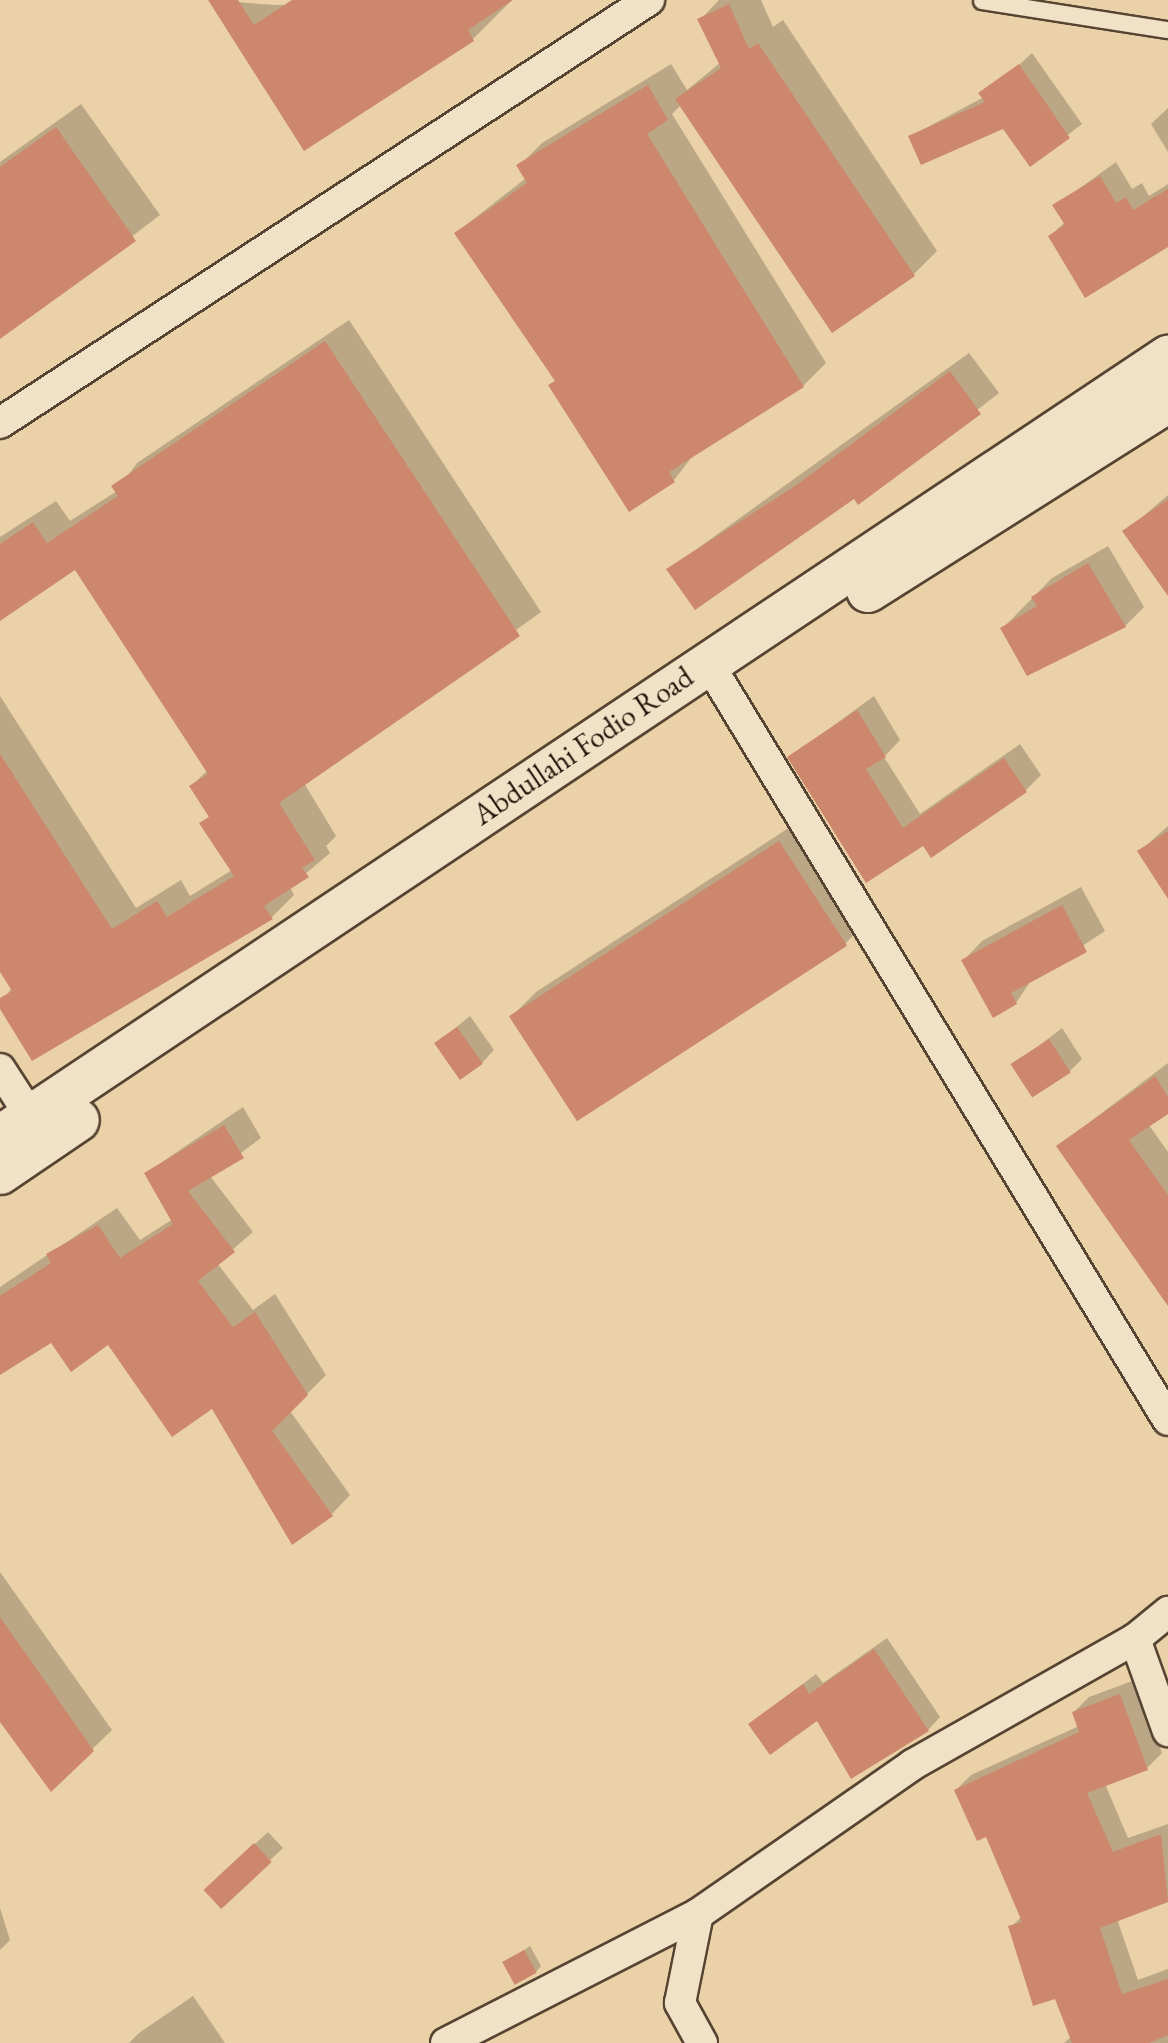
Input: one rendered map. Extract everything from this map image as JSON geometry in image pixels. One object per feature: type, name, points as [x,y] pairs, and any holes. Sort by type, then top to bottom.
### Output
[{"type":"main road","name":"Abdullahi Fodio Road","points":[[15,1127],[1168,357]]},
{"type":"main road","name":"Abdullahi Fodio Road","points":[[0,1173],[721,684],[1168,401]]},
{"type":"street","points":[[0,423],[649,0]]},
{"type":"street","points":[[721,684],[1168,1420]]},
{"type":"street","points":[[0,1069],[15,1127]]},
{"type":"street","points":[[446,2043],[698,1914],[912,1765],[1135,1639],[1168,1612]]},
{"type":"street","points":[[1135,1639],[1168,1731]]},
{"type":"street","points":[[698,1914],[680,2003],[702,2043]]},
{"type":"lane","points":[[982,1],[1168,30]]},
{"type":"building","points":[[208,0],[238,0],[254,25],[292,0],[513,0],[468,30],[474,41],[304,151]]},
{"type":"building","points":[[729,4],[749,49],[758,43],[915,276],[832,333],[675,99],[721,68],[697,19]]},
{"type":"building","points":[[1019,64],[1070,138],[1030,167],[1003,129],[921,165],[908,136],[985,102],[978,93]]},
{"type":"building","points":[[648,85],[668,120],[647,134],[804,387],[669,472],[675,482],[629,512],[548,385],[555,381],[454,233],[527,183],[516,165]]},
{"type":"building","points":[[56,127],[136,241],[0,339],[0,167]]},
{"type":"building","points":[[1100,176],[1116,203],[1126,197],[1133,210],[1168,189],[1168,247],[1085,298],[1048,236],[1065,225],[1052,205]]},
{"type":"building","points":[[325,341],[520,636],[279,803],[315,860],[302,868],[309,877],[264,906],[273,919],[32,1061],[0,1009],[0,998],[12,991],[0,972],[0,754],[112,929],[157,901],[167,917],[234,876],[199,823],[209,817],[189,786],[208,774],[75,570],[0,621],[0,544],[33,522],[47,543],[118,496],[111,486]]},
{"type":"building","points":[[950,371],[981,414],[858,505],[854,499],[695,610],[666,569],[795,486]]},
{"type":"building","points":[[1168,499],[1168,596],[1122,531]]},
{"type":"building","points":[[1088,563],[1126,627],[1027,676],[1000,628],[1037,606],[1031,597]]},
{"type":"building","points":[[857,710],[886,757],[866,769],[903,828],[1004,758],[1027,792],[931,858],[923,846],[866,883],[787,757]]},
{"type":"building","points":[[1168,831],[1168,899],[1137,851]]},
{"type":"building","points":[[779,841],[847,946],[577,1121],[509,1016]]},
{"type":"building","points":[[1062,905],[1087,952],[1011,993],[1017,1004],[993,1018],[961,960]]},
{"type":"building","points":[[457,1027],[483,1064],[460,1080],[434,1043]]},
{"type":"building","points":[[1049,1039],[1071,1073],[1032,1098],[1010,1064]]},
{"type":"building","points":[[1155,1076],[1168,1097],[1168,1114],[1129,1140],[1168,1195],[1168,1306],[1056,1146]]},
{"type":"building","points":[[224,1125],[244,1158],[188,1191],[235,1252],[198,1281],[233,1327],[255,1312],[308,1395],[272,1431],[333,1516],[292,1545],[212,1409],[172,1437],[108,1345],[71,1372],[51,1343],[0,1375],[0,1296],[51,1263],[46,1254],[98,1225],[120,1258],[173,1224],[144,1173]]},
{"type":"building","points":[[0,1617],[94,1751],[51,1792],[0,1722]]},
{"type":"building","points":[[874,1649],[929,1731],[851,1779],[817,1721],[770,1755],[748,1724],[803,1684],[809,1694]]},
{"type":"building","points":[[1120,1694],[1148,1770],[1087,1793],[1113,1852],[1161,1834],[1168,1902],[1100,1928],[1122,1994],[1168,1979],[1168,2035],[1149,2043],[1072,2043],[1055,1999],[1033,2006],[1008,1926],[1022,1922],[986,1837],[977,1841],[954,1790],[1079,1732],[1072,1712]]},
{"type":"building","points":[[254,1843],[272,1862],[221,1909],[204,1890]]},
{"type":"building","points":[[524,1950],[537,1973],[515,1985],[502,1962]]}]
